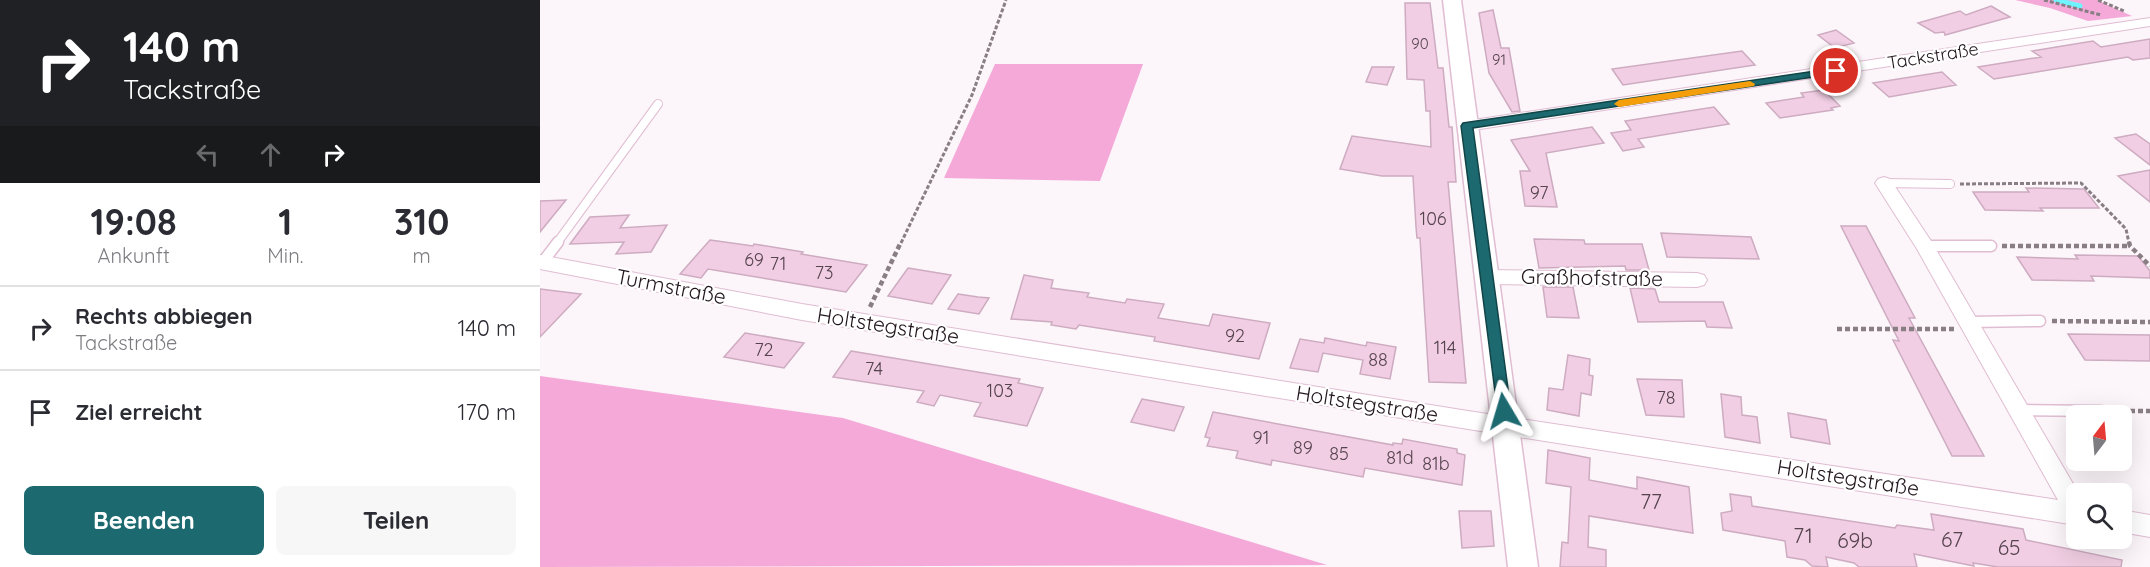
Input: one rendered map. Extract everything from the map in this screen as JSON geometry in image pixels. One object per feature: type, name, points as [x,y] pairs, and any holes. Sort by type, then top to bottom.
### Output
[{"type":"street","points":[[1453,0],[1523,567]]},
{"type":"street","name":"Tackstraße","points":[[1467,126],[2143,24]]},
{"type":"street","name":"Holtstegstraße","points":[[1884,183],[1924,246],[2066,494]]},
{"type":"street","name":"Turmstraße","points":[[541,262],[802,312]]},
{"type":"street","name":"Graßhofstraße","points":[[1486,277],[1697,280]]},
{"type":"street","name":"Holtstegstraße","points":[[802,312],[1506,425],[2066,510]]},
{"type":"street","points":[[2132,523],[2150,526]]},
{"type":"lane","points":[[541,262],[658,104]]},
{"type":"lane","points":[[1884,183],[1950,184]]},
{"type":"lane","points":[[1924,246],[1991,246]]},
{"type":"lane","points":[[1970,325],[2040,321]]},
{"type":"lane","points":[[2020,410],[2066,411]]},
{"type":"path","points":[[863,321],[972,95],[1006,0]]},
{"type":"path","points":[[2044,0],[2143,24]]},
{"type":"path","points":[[1950,184],[2081,183],[2126,229],[2130,246],[2150,266]]},
{"type":"path","points":[[1991,246],[2130,246]]},
{"type":"path","points":[[2040,321],[2150,322]]},
{"type":"path","points":[[1837,329],[1970,325]]},
{"type":"path","points":[[2132,411],[2150,411]]},
{"type":"shaded area","points":[[2015,0],[2097,0],[2132,16],[2088,21],[2050,8]]},
{"type":"shaded area","points":[[995,64],[1143,64],[1100,181],[944,178]]},
{"type":"shaded area","points":[[540,376],[843,418],[1327,565],[540,567]]},
{"type":"building","points":[[1405,3],[1430,3],[1438,68],[1443,68],[1449,127],[1452,127],[1456,182],[1448,182],[1466,383],[1429,382],[1420,238],[1417,238],[1413,176],[1382,176],[1340,169],[1352,136],[1431,147],[1430,111],[1426,111],[1424,80],[1407,79]]},
{"type":"building","points":[[1991,6],[2010,17],[1945,35],[1944,32],[1935,33],[1918,23],[1960,11],[1966,15]]},
{"type":"building","points":[[1493,10],[1501,48],[1509,48],[1520,111],[1512,112],[1489,73],[1479,13]]},
{"type":"building","points":[[1836,30],[1854,43],[1835,48],[1818,35]]},
{"type":"building","points":[[2150,39],[2150,58],[2133,60],[2128,57],[1994,79],[1978,67],[2041,57],[2032,51],[2093,41],[2101,47]]},
{"type":"building","points":[[1742,51],[1755,65],[1623,85],[1612,69]]},
{"type":"building","points":[[1372,67],[1394,67],[1387,85],[1366,82]]},
{"type":"building","points":[[1942,72],[1956,85],[1889,97],[1873,83]]},
{"type":"building","points":[[1824,90],[1840,106],[1831,108],[1833,110],[1780,118],[1766,103],[1804,97],[1801,93]]},
{"type":"building","points":[[1714,107],[1729,124],[1638,139],[1644,147],[1623,151],[1611,133],[1631,130],[1625,121]]},
{"type":"building","points":[[1592,127],[1604,143],[1546,153],[1557,207],[1525,206],[1520,171],[1530,171],[1511,140]]},
{"type":"building","points":[[2136,134],[2150,144],[2150,165],[2115,138]]},
{"type":"building","points":[[2150,170],[2150,202],[2118,176]]},
{"type":"building","points":[[2026,188],[2084,189],[2099,208],[2040,208],[2043,211],[1985,210],[1973,192],[2029,192]]},
{"type":"building","points":[[566,200],[540,232],[540,201]]},
{"type":"building","points":[[629,215],[620,228],[667,225],[651,252],[616,254],[624,242],[570,244],[590,217]]},
{"type":"building","points":[[1841,226],[1866,226],[1915,318],[1909,318],[1984,456],[1952,456],[1893,340],[1899,341]]},
{"type":"building","points":[[1661,233],[1751,237],[1759,259],[1667,257]]},
{"type":"building","points":[[1534,239],[1584,240],[1585,244],[1642,244],[1649,270],[1626,270],[1625,266],[1539,268]]},
{"type":"building","points":[[710,240],[753,246],[754,244],[867,265],[846,292],[708,269],[701,278],[680,274]]},
{"type":"building","points":[[2075,255],[2138,256],[2150,271],[2150,278],[2091,276],[2094,281],[2032,280],[2017,257],[2078,259]]},
{"type":"building","points":[[908,268],[951,275],[932,304],[888,296]]},
{"type":"building","points":[[1024,275],[1053,280],[1051,288],[1089,293],[1087,297],[1125,303],[1127,299],[1164,304],[1158,318],[1209,326],[1213,314],[1270,323],[1259,359],[1154,341],[1155,337],[1079,325],[1076,329],[1051,325],[1052,322],[1011,319]]},
{"type":"building","points":[[1543,287],[1573,287],[1579,318],[1547,317]]},
{"type":"building","points":[[1630,288],[1655,289],[1659,302],[1723,302],[1732,328],[1707,327],[1705,321],[1638,322]]},
{"type":"building","points":[[540,289],[581,294],[540,337]]},
{"type":"building","points":[[958,294],[989,298],[979,314],[948,309]]},
{"type":"building","points":[[745,333],[804,343],[784,368],[724,357]]},
{"type":"building","points":[[2068,334],[2150,335],[2150,361],[2085,360]]},
{"type":"building","points":[[1325,338],[1366,346],[1367,342],[1396,347],[1390,379],[1360,374],[1363,360],[1323,353],[1318,372],[1290,368],[1300,339],[1324,343]]},
{"type":"building","points":[[851,351],[1020,379],[1018,383],[1043,388],[1027,426],[974,416],[981,403],[940,395],[934,406],[917,402],[924,391],[833,377]]},
{"type":"building","points":[[1568,355],[1590,359],[1589,375],[1593,376],[1591,395],[1581,393],[1579,416],[1547,410],[1549,388],[1563,390]]},
{"type":"building","points":[[1637,379],[1682,380],[1684,417],[1646,415]]},
{"type":"building","points":[[1721,394],[1741,397],[1742,415],[1757,417],[1760,443],[1725,437]]},
{"type":"building","points":[[1142,399],[1184,407],[1174,431],[1131,422]]},
{"type":"building","points":[[1213,412],[1393,445],[1393,443],[1402,444],[1403,439],[1457,449],[1457,453],[1465,455],[1462,485],[1365,468],[1363,477],[1272,460],[1271,465],[1236,458],[1238,451],[1207,446],[1210,438],[1205,437]]},
{"type":"building","points":[[1788,413],[1826,420],[1830,444],[1791,437]]},
{"type":"building","points":[[1548,450],[1590,458],[1589,480],[1637,489],[1637,477],[1689,487],[1693,533],[1589,516],[1588,547],[1606,550],[1606,567],[1560,567],[1562,542],[1568,543],[1571,487],[1546,483]]},
{"type":"building","points":[[1730,494],[1751,497],[1752,506],[1895,528],[1897,525],[1934,530],[1931,514],[2023,529],[2026,540],[2122,560],[2121,567],[1998,567],[1973,563],[1974,566],[1914,554],[1917,567],[1859,567],[1854,563],[1826,557],[1828,567],[1812,566],[1805,560],[1787,557],[1785,541],[1723,530],[1721,513],[1732,511]]},
{"type":"building","points":[[1459,511],[1491,511],[1494,546],[1462,548]]},
{"type":"waterway","points":[[2056,0],[2080,6]]},
{"type":"slow traffic","points":[[1619,104],[1750,84]]},
{"type":"route","points":[[1504,411],[1467,126],[1836,71]]}]
